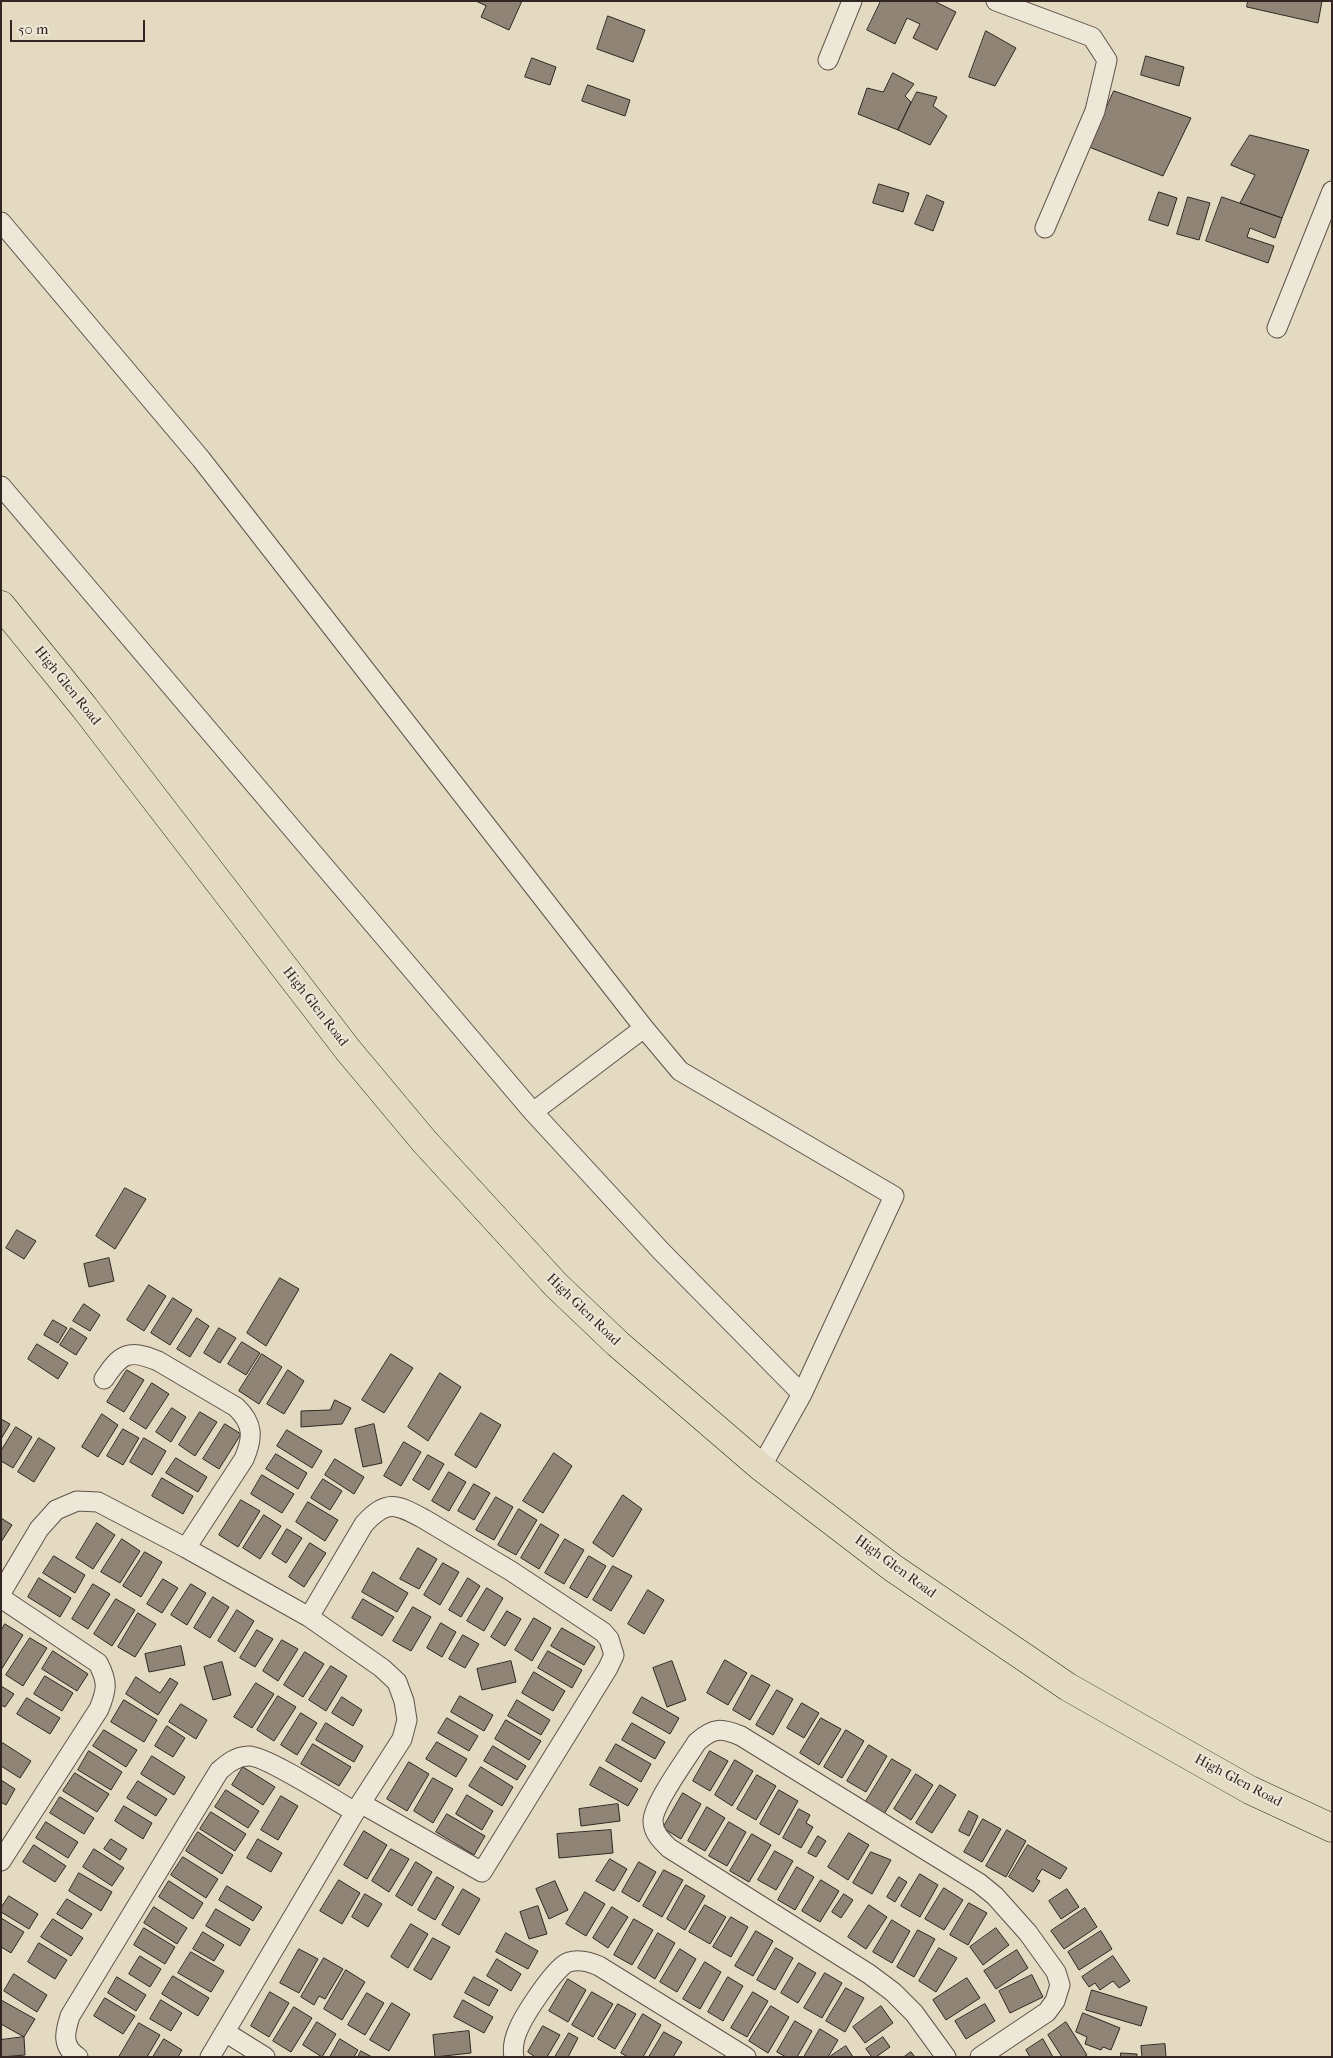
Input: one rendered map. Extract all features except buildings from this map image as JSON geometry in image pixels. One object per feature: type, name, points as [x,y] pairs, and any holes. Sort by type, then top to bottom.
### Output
[{"type":"main road","name":"High Glen Road","points":[[1,605],[84,707],[348,1050],[424,1141],[502,1227],[577,1305],[618,1344],[761,1467],[893,1568],[1068,1687],[1250,1790],[1332,1828]]},
{"type":"street","points":[[828,60],[852,1]]},
{"type":"street","points":[[996,1],[1032,8],[1092,37],[1107,60],[1095,110],[1045,228]]},
{"type":"street","points":[[1277,328],[1332,191]]},
{"type":"street","points":[[1,222],[201,459],[644,1028],[680,1071],[894,1196],[802,1394],[761,1467]]},
{"type":"street","points":[[1,486],[533,1112],[661,1251],[802,1394]]},
{"type":"street","points":[[533,1112],[644,1028]]},
{"type":"street","points":[[104,1379],[112,1366],[122,1356],[132,1353],[145,1356],[158,1361],[236,1407],[246,1416],[251,1430],[250,1446],[244,1459],[186,1548]]},
{"type":"street","points":[[1,1593],[39,1528],[56,1510],[77,1501],[98,1502],[309,1616],[382,1668],[397,1682],[404,1701],[407,1720],[402,1739],[358,1808],[210,2057]]},
{"type":"street","points":[[78,2057],[67,2044],[65,2032],[70,2016],[219,1771],[231,1760],[249,1756],[268,1762],[482,1872],[608,1668],[614,1655],[613,1647],[603,1632],[556,1600],[424,1519],[406,1510],[394,1507],[384,1507],[364,1524],[309,1616]]},
{"type":"street","points":[[1,1598],[98,1663],[105,1676],[106,1691],[99,1709],[1,1861]]},
{"type":"street","points":[[946,2057],[914,2013],[894,1992],[869,1974],[669,1848],[658,1837],[653,1821],[659,1803],[697,1742],[706,1734],[717,1730],[729,1731],[741,1736],[979,1883],[1010,1911],[1056,1972],[1060,1985],[1055,2001],[1047,2012],[980,2057]]},
{"type":"street","points":[[514,2057],[512,2048],[518,2029],[554,1972],[568,1962],[586,1961],[600,1966],[746,2057]]},
{"type":"street","points":[[225,2032],[265,2057]]}]
